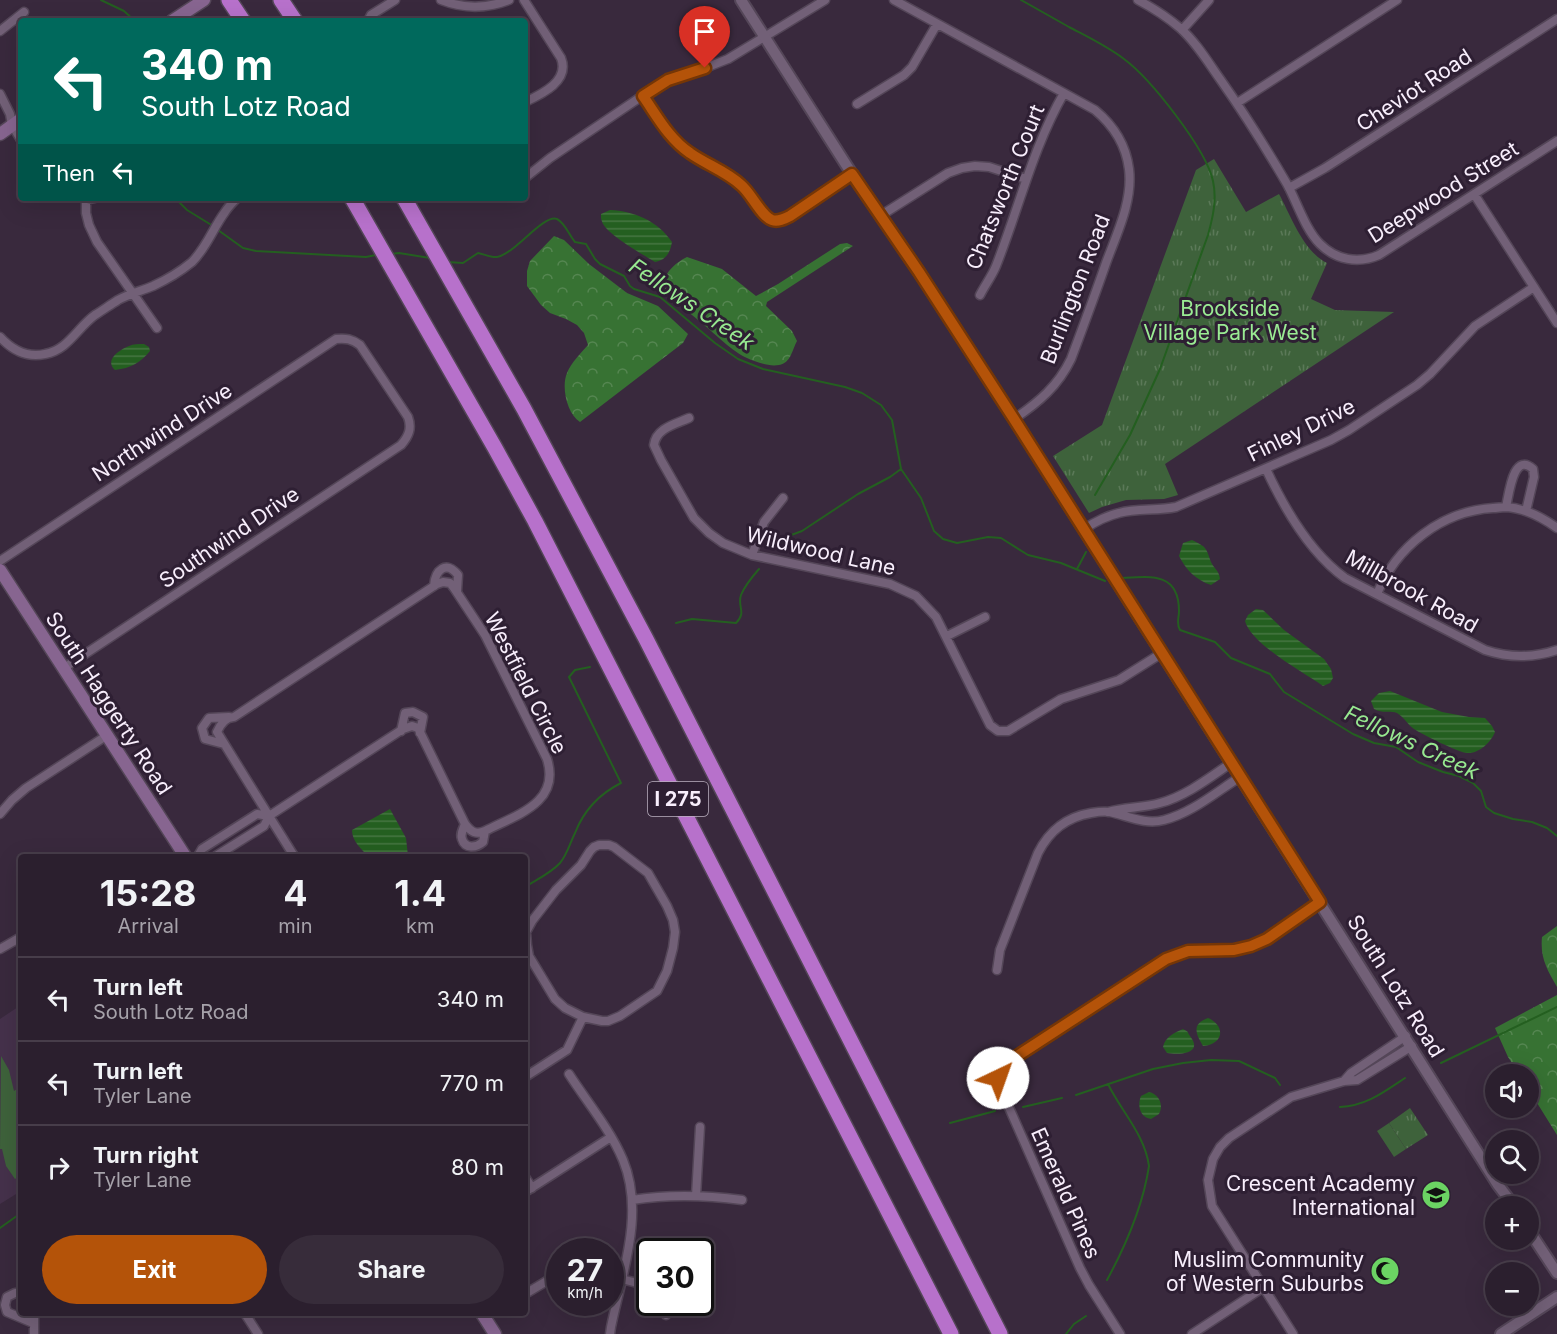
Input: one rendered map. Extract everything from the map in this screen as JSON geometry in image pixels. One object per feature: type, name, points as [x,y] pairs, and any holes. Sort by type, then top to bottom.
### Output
[{"type":"highway","points":[[229,0],[241,18]]},
{"type":"highway","points":[[281,0],[293,18]]},
{"type":"highway","name":"I 275","points":[[354,201],[535,521],[951,1334]]},
{"type":"highway","name":"I 275","points":[[406,201],[524,409],[651,650],[1000,1334]]},
{"type":"main road","points":[[176,18],[199,3]]},
{"type":"main road","points":[[0,134],[17,122]]},
{"type":"main road","name":"South Haggerty Road","points":[[0,570],[184,854]]},
{"type":"main road","points":[[484,1316],[495,1334]]},
{"type":"street","points":[[370,18],[395,0]]},
{"type":"street","points":[[441,0],[473,7],[488,6],[508,0]]},
{"type":"street","points":[[524,0],[563,63],[561,77],[538,96],[528,101]]},
{"type":"street","name":"South Lotz Road","points":[[741,0],[852,174],[919,272],[1014,419],[1506,1196]]},
{"type":"street","points":[[528,176],[550,158],[668,80],[728,59],[825,0]]},
{"type":"street","points":[[894,0],[1064,93]]},
{"type":"street","points":[[1138,0],[1165,16],[1182,30],[1205,57],[1237,103],[1289,188]]},
{"type":"street","points":[[1182,30],[1209,0]]},
{"type":"street","points":[[1237,103],[1397,0]]},
{"type":"street","points":[[0,31],[24,12]]},
{"type":"street","name":"Cheviot Road","points":[[1289,188],[1325,168],[1557,19]]},
{"type":"street","points":[[857,104],[904,75],[912,67],[937,24]]},
{"type":"street","name":"Burlington Road","points":[[1014,419],[1047,394],[1066,370],[1128,194],[1129,169],[1125,152],[1116,132],[1095,110],[1064,93]]},
{"type":"street","name":"Chatsworth Court","points":[[980,295],[995,268],[1047,124],[1064,93]]},
{"type":"street","points":[[0,94],[10,114],[17,122]]},
{"type":"street","points":[[643,96],[664,128],[678,143],[698,159],[738,182],[752,196],[764,214],[771,219],[778,220],[790,216],[852,174]]},
{"type":"street","name":"Deepwood Street","points":[[1289,188],[1315,239],[1325,249],[1344,259],[1367,259],[1379,255],[1557,141]]},
{"type":"street","points":[[880,216],[948,173],[962,168],[989,167],[1026,179]]},
{"type":"street","points":[[1474,194],[1557,322]]},
{"type":"street","points":[[88,201],[88,225],[97,242],[157,328]]},
{"type":"street","points":[[0,337],[9,346],[23,354],[42,355],[59,349],[94,316],[120,299],[164,280],[190,264],[210,238],[225,210],[234,201]]},
{"type":"street","name":"Finley Drive","points":[[1084,529],[1120,512],[1163,510],[1176,507],[1341,436],[1430,374],[1475,326],[1534,287]]},
{"type":"street","name":"Northwind Drive","points":[[0,561],[336,339],[351,339],[360,345],[408,417],[410,431]]},
{"type":"street","points":[[0,351],[9,346]]},
{"type":"street","name":"Wildwood Lane","points":[[689,418],[660,431],[654,440],[655,449],[694,518],[708,533],[723,543],[752,555],[890,584],[916,596],[932,611],[947,636],[990,725],[998,731],[1003,732],[1013,728],[1067,696],[1119,680],[1162,653]]},
{"type":"street","name":"Southwind Drive","points":[[64,669],[401,445],[410,431]]},
{"type":"street","points":[[1506,507],[1515,471],[1524,464],[1533,469],[1534,477],[1526,511]]},
{"type":"street","name":"Millbrook Road","points":[[1266,468],[1283,504],[1320,557],[1345,578],[1476,646],[1494,653],[1525,656],[1557,650]]},
{"type":"street","points":[[752,555],[764,522],[783,498]]},
{"type":"street","points":[[1377,594],[1385,576],[1411,544],[1449,519],[1466,512],[1506,507],[1526,511],[1557,528]]},
{"type":"street","name":"Westfield Circle","points":[[219,854],[264,826],[269,816],[401,730],[405,713],[413,712],[423,717],[420,733],[465,824],[462,840],[466,845],[475,847],[483,842],[485,831],[536,805],[550,782],[547,759],[485,635],[456,591],[458,575],[453,569],[440,570],[434,579],[434,586],[234,717],[209,718],[202,728],[206,739],[224,744],[269,816]]},
{"type":"street","points":[[434,586],[446,582],[456,591]]},
{"type":"street","points":[[947,636],[985,617]]},
{"type":"street","points":[[224,744],[217,732],[219,726],[230,717]]},
{"type":"street","points":[[401,730],[412,726],[418,728],[420,733]]},
{"type":"street","points":[[0,814],[26,788],[106,736]]},
{"type":"street","points":[[998,970],[1000,950],[1042,844],[1056,828],[1068,820],[1089,813],[1150,806],[1165,802],[1188,792],[1231,763]]},
{"type":"street","points":[[1108,812],[1152,822],[1170,818],[1187,811],[1240,777]]},
{"type":"street","points":[[1165,802],[1170,818]]},
{"type":"street","points":[[199,854],[202,849],[257,814],[269,816],[293,854]]},
{"type":"street","points":[[465,824],[474,833],[485,831]]},
{"type":"street","points":[[528,928],[556,890],[581,865],[594,847],[604,844],[614,847],[648,873],[667,906],[675,932],[671,958],[663,982],[657,991],[614,1019],[602,1021],[583,1017],[565,1008],[555,999],[528,952]]},
{"type":"street","name":"Emerald Pines","points":[[1119,1334],[1080,1268],[999,1085],[998,1078],[1001,1068],[1166,959],[1188,951],[1234,950],[1251,946],[1267,939],[1320,902]]},
{"type":"street","points":[[0,949],[18,939]]},
{"type":"street","points":[[528,1075],[567,1050],[583,1017]]},
{"type":"street","points":[[1344,1081],[1351,1072],[1406,1036]]},
{"type":"street","points":[[1293,1334],[1212,1206],[1208,1180],[1213,1159],[1229,1138],[1286,1100],[1344,1081],[1357,1080],[1412,1046]]},
{"type":"street","points":[[569,1074],[611,1137],[626,1169],[632,1200],[631,1235],[624,1266]]},
{"type":"street","points":[[696,1196],[700,1127]]},
{"type":"street","points":[[528,1190],[611,1137]]},
{"type":"street","points":[[632,1200],[660,1196],[742,1200]]},
{"type":"street","points":[[1539,1246],[1557,1273]]},
{"type":"street","points":[[528,1292],[546,1281]]},
{"type":"street","points":[[1192,1334],[1264,1287]]},
{"type":"street","points":[[18,1293],[7,1297],[4,1305],[7,1312],[18,1314]]},
{"type":"street","points":[[1501,1334],[1557,1297]]},
{"type":"street","points":[[247,1316],[258,1334]]},
{"type":"street","points":[[610,1334],[613,1316]]},
{"type":"street","points":[[34,1317],[34,1334]]},
{"type":"shaded area","points":[[610,210],[628,212],[645,218],[660,228],[672,242],[667,255],[655,262],[612,234],[601,218],[601,214]]},
{"type":"shaded area","points":[[144,344],[149,347],[150,351],[143,359],[115,370],[111,363],[114,356],[132,345]]},
{"type":"shaded area","points":[[1192,540],[1205,548],[1219,574],[1220,579],[1211,585],[1192,574],[1179,556],[1183,543]]},
{"type":"shaded area","points":[[1256,609],[1263,610],[1284,630],[1324,659],[1331,669],[1333,678],[1330,683],[1323,686],[1279,657],[1257,639],[1245,621],[1248,615]]},
{"type":"shaded area","points":[[1390,691],[1442,712],[1485,718],[1495,732],[1491,740],[1476,752],[1467,753],[1457,750],[1414,729],[1397,713],[1374,709],[1371,701],[1379,693]]},
{"type":"shaded area","points":[[390,809],[406,838],[408,854],[366,854],[355,841],[352,830]]},
{"type":"shaded area","points":[[18,1007],[18,1193],[0,1204],[0,1019]]},
{"type":"shaded area","points":[[1208,1018],[1214,1021],[1220,1029],[1220,1034],[1215,1042],[1203,1046],[1196,1030],[1199,1023]]},
{"type":"shaded area","points":[[1183,1029],[1188,1032],[1194,1042],[1192,1050],[1178,1054],[1167,1053],[1163,1047],[1168,1038]]},
{"type":"shaded area","points":[[1149,1092],[1158,1097],[1161,1104],[1159,1114],[1151,1119],[1144,1116],[1140,1107],[1141,1096]]},
{"type":"green space","name":"Brookside Village Park West","points":[[1214,159],[1246,212],[1279,194],[1304,242],[1327,263],[1311,299],[1335,310],[1394,312],[1165,464],[1178,495],[1164,499],[1126,500],[1089,513],[1053,456],[1102,425],[1196,170]]},
{"type":"green space","points":[[554,236],[564,240],[589,264],[627,293],[658,306],[688,334],[683,343],[580,422],[575,418],[566,400],[565,379],[576,358],[588,345],[584,333],[577,325],[550,313],[527,286],[530,261]]},
{"type":"green space","points":[[847,243],[853,246],[767,302],[766,306],[792,331],[797,341],[789,359],[779,365],[758,362],[736,352],[680,305],[664,287],[669,272],[687,257],[722,269],[756,296],[840,244]]},
{"type":"green space","points":[[1557,926],[1557,987],[1545,963],[1542,937]]},
{"type":"green space","points":[[1557,995],[1557,1135],[1539,1106],[1539,1064],[1513,1064],[1495,1028]]},
{"type":"green space","points":[[1,1056],[9,1070],[14,1091],[18,1088],[18,1177],[15,1179],[6,1166],[2,1149],[0,1149]]},
{"type":"green space","points":[[1410,1108],[1428,1135],[1406,1149],[1389,1123]]},
{"type":"green space","points":[[1389,1123],[1406,1149],[1394,1157],[1377,1131]]},
{"type":"waterway","name":"Fellows Creek","points":[[101,0],[124,11],[132,18]]},
{"type":"waterway","points":[[1021,0],[1104,46],[1135,69],[1162,98],[1200,151],[1213,181],[1215,194],[1208,235],[1160,369],[1130,435],[1095,495]]},
{"type":"waterway","name":"Fellows Creek","points":[[178,201],[187,210],[213,226]]},
{"type":"waterway","name":"Fellows Creek","points":[[447,262],[463,263],[478,253],[497,257],[512,249],[544,222],[557,219],[565,226],[575,242],[586,244],[600,264],[624,276],[634,289],[660,297],[738,359],[763,369],[845,387],[862,393],[881,405],[892,420],[901,469],[921,498],[934,531],[943,539],[957,543],[988,537],[1001,538],[1028,555],[1061,563],[1105,581]]},
{"type":"waterway","name":"Fellows Creek","points":[[218,230],[243,248],[256,251],[366,257],[376,255]]},
{"type":"waterway","name":"Fellows Creek","points":[[391,254],[399,253],[430,258]]},
{"type":"waterway","points":[[777,548],[786,537],[802,531],[901,469]]},
{"type":"waterway","points":[[1077,569],[1086,552]]},
{"type":"waterway","points":[[676,623],[692,619],[736,623],[741,616],[741,595],[759,569]]},
{"type":"waterway","name":"Fellows Creek","points":[[1123,578],[1144,577],[1169,583],[1178,599],[1180,630],[1215,642],[1231,658],[1270,674],[1284,692],[1353,734],[1374,743],[1396,747],[1418,762],[1473,783],[1481,791],[1486,807],[1494,813],[1532,822],[1547,828],[1557,836]]},
{"type":"waterway","points":[[528,885],[560,863],[588,810],[606,792],[621,783],[569,677],[575,670],[590,667]]},
{"type":"waterway","points":[[1441,1063],[1557,1007]]},
{"type":"waterway","points":[[1076,1095],[1153,1069],[1211,1060],[1239,1061],[1275,1078],[1280,1085]]},
{"type":"waterway","points":[[1340,1107],[1366,1101],[1405,1078]]},
{"type":"waterway","points":[[1107,1280],[1133,1225],[1143,1196],[1149,1166],[1143,1144],[1108,1084]]},
{"type":"waterway","points":[[1023,1107],[1062,1098]]},
{"type":"waterway","points":[[950,1123],[995,1111]]},
{"type":"waterway","points":[[0,1228],[18,1215]]},
{"type":"waterway","points":[[1066,1334],[1074,1324],[1086,1316]]},
{"type":"place","name":"Crescent Academy International","points":[[1436,1195]]},
{"type":"place","name":"Muslim Community of Western Suburbs","points":[[1385,1271]]},
{"type":"route","points":[[705,68],[668,80],[643,96],[664,128],[688,152],[738,182],[752,196],[764,214],[774,220],[790,216],[852,174],[919,272],[1014,419],[1320,902],[1267,939],[1251,946],[1234,950],[1188,951],[1166,959],[1005,1064],[998,1078]]}]
